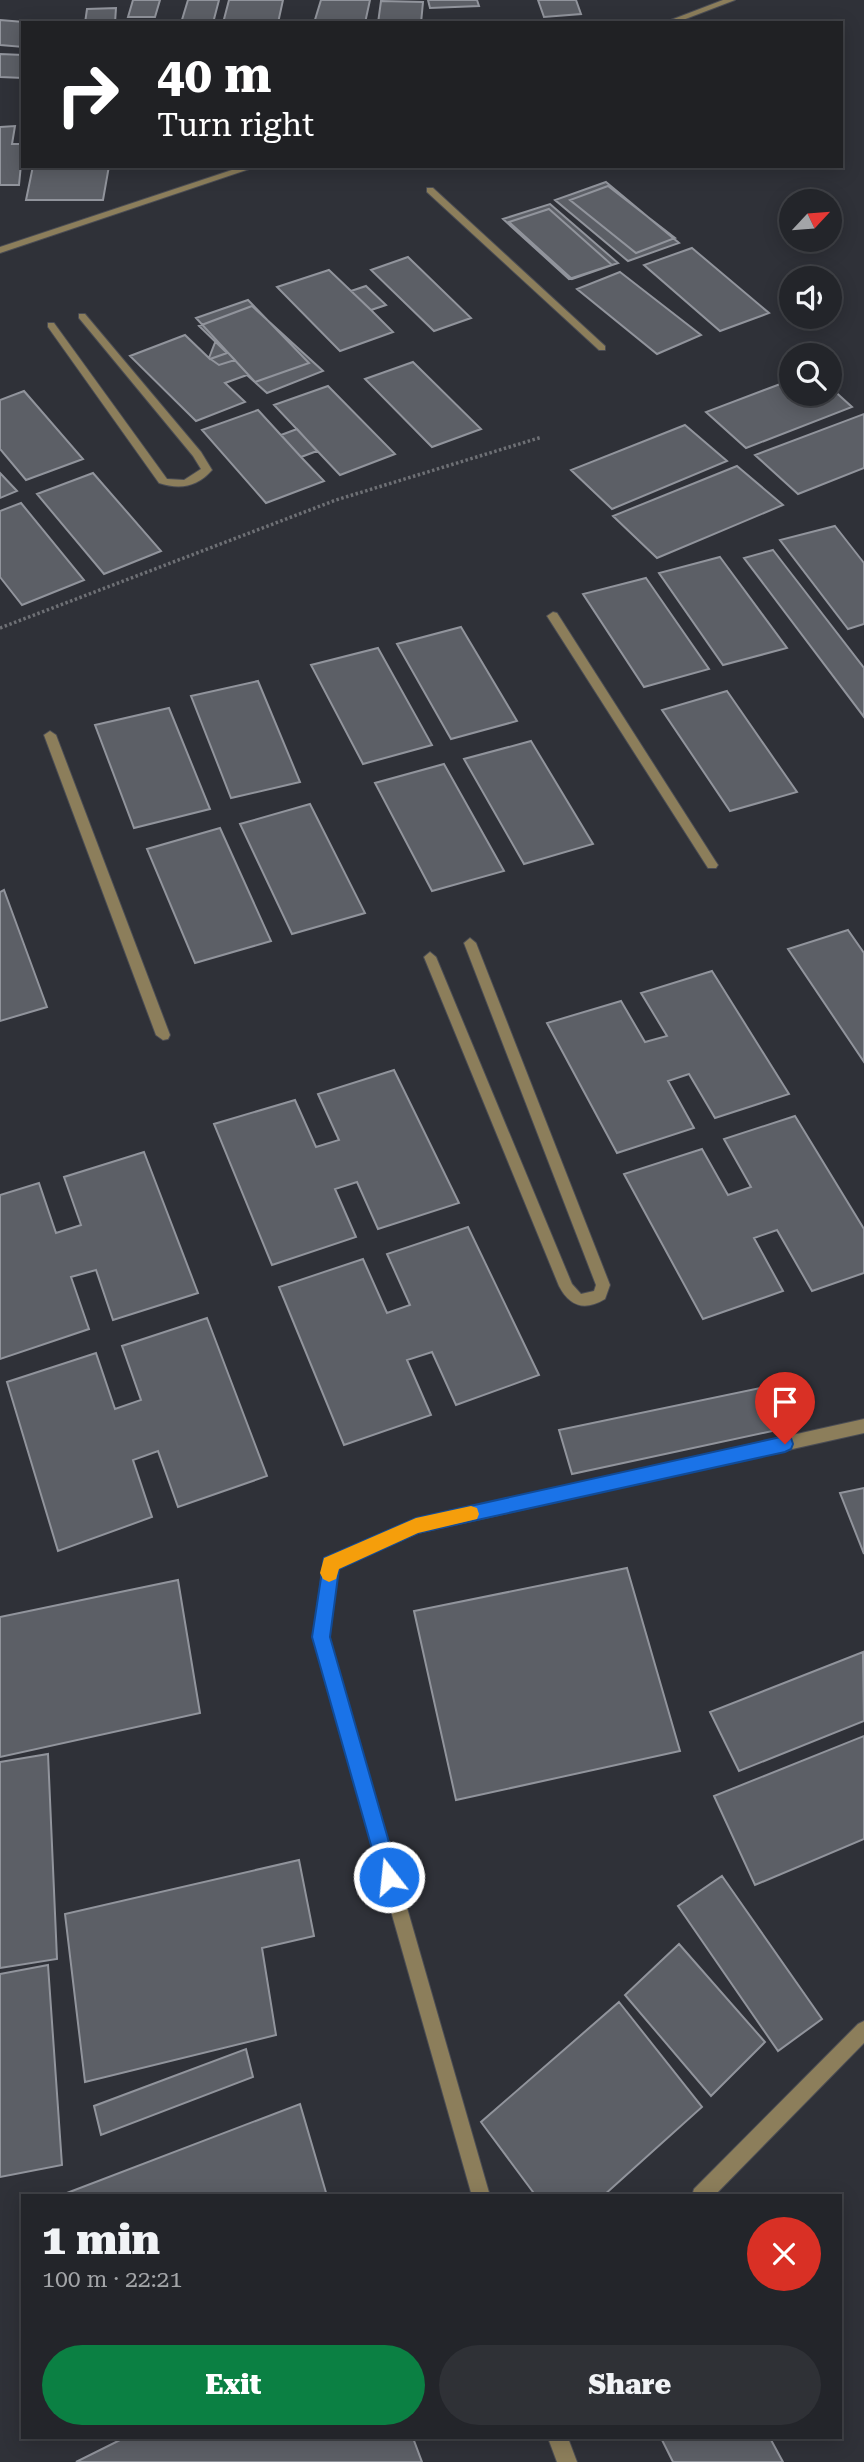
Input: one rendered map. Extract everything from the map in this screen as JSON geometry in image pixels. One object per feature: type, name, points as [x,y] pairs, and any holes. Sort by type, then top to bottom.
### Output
[{"type":"street","points":[[673,21],[731,0]]},
{"type":"street","points":[[0,250],[248,168]]},
{"type":"street","points":[[430,190],[602,348]]},
{"type":"street","points":[[51,326],[163,481],[176,486],[192,483],[207,470],[197,454],[82,316]]},
{"type":"street","points":[[553,616],[712,865]]},
{"type":"street","points":[[50,735],[163,1035]]},
{"type":"street","points":[[430,957],[566,1286],[572,1297],[579,1301],[590,1301],[600,1295],[603,1285],[470,943]]},
{"type":"street","points":[[480,2194],[321,1637],[331,1564],[416,1526],[864,1426]]},
{"type":"street","points":[[703,2194],[864,2030]]},
{"type":"street","points":[[558,2439],[568,2462]]},
{"type":"path","points":[[0,628],[278,522],[456,459],[542,437]]},
{"type":"building","points":[[133,0],[160,0],[155,17],[128,17]]},
{"type":"building","points":[[188,0],[219,0],[214,21],[182,21]]},
{"type":"building","points":[[229,0],[283,0],[278,21],[224,21]]},
{"type":"building","points":[[321,0],[370,0],[365,21],[315,21]]},
{"type":"building","points":[[428,0],[477,0],[479,6],[430,8]]},
{"type":"building","points":[[538,0],[576,0],[581,14],[544,17]]},
{"type":"building","points":[[381,1],[423,2],[421,21],[378,21]]},
{"type":"building","points":[[116,8],[115,21],[85,21],[87,9]]},
{"type":"building","points":[[0,20],[21,22],[21,47],[0,45]]},
{"type":"building","points":[[0,54],[21,55],[21,78],[0,77]]},
{"type":"building","points":[[15,126],[12,144],[21,144],[19,185],[0,185],[0,127]]},
{"type":"building","points":[[33,168],[109,168],[103,200],[26,200]]},
{"type":"building","points":[[606,182],[679,243],[628,261],[555,200]]},
{"type":"building","points":[[608,186],[675,238],[636,253],[570,200]]},
{"type":"building","points":[[550,204],[618,263],[569,279],[503,219]]},
{"type":"building","points":[[549,209],[612,265],[572,279],[509,222]]},
{"type":"building","points":[[692,248],[769,313],[720,331],[644,265]]},
{"type":"building","points":[[408,257],[471,318],[434,331],[371,270]]},
{"type":"building","points":[[329,270],[393,332],[340,351],[277,287]]},
{"type":"building","points":[[620,272],[701,335],[657,354],[577,289]]},
{"type":"building","points":[[366,286],[386,305],[371,310],[351,291]]},
{"type":"building","points":[[248,300],[309,363],[255,382],[196,318]]},
{"type":"building","points":[[252,306],[323,371],[267,393],[247,375],[225,383],[245,402],[196,421],[130,356],[185,335],[210,359],[227,353],[199,326]]},
{"type":"building","points":[[216,340],[235,360],[219,365],[209,358]]},
{"type":"building","points":[[413,362],[481,429],[432,447],[365,379]]},
{"type":"building","points":[[779,385],[779,406],[842,406],[842,398],[852,407],[746,448],[706,412]]},
{"type":"building","points":[[328,386],[395,454],[340,475],[274,405]]},
{"type":"building","points":[[24,391],[83,459],[26,480],[0,449],[0,400]]},
{"type":"building","points":[[258,410],[324,481],[266,503],[202,430]]},
{"type":"building","points":[[864,414],[864,468],[798,494],[755,455]]},
{"type":"building","points":[[685,425],[727,461],[612,509],[571,470]]},
{"type":"building","points":[[297,429],[317,451],[301,457],[281,435]]},
{"type":"building","points":[[737,466],[783,505],[657,558],[613,516]]},
{"type":"building","points":[[0,473],[17,491],[0,498]]},
{"type":"building","points":[[93,473],[161,551],[104,574],[37,494]]},
{"type":"building","points":[[21,503],[84,580],[22,605],[0,577],[0,511]]},
{"type":"building","points":[[835,526],[864,563],[864,624],[848,629],[780,540]]},
{"type":"building","points":[[773,550],[864,668],[864,717],[744,558]]},
{"type":"building","points":[[720,557],[787,648],[723,665],[659,573]]},
{"type":"building","points":[[646,578],[709,669],[644,687],[583,594]]},
{"type":"building","points":[[461,627],[517,721],[451,739],[397,644]]},
{"type":"building","points":[[378,648],[432,745],[363,764],[311,665]]},
{"type":"building","points":[[258,681],[300,782],[231,798],[191,696]]},
{"type":"building","points":[[727,691],[797,792],[730,811],[662,710]]},
{"type":"building","points":[[169,708],[210,809],[134,828],[95,725]]},
{"type":"building","points":[[531,741],[593,844],[524,864],[464,759]]},
{"type":"building","points":[[444,764],[504,871],[432,891],[375,783]]},
{"type":"building","points":[[310,804],[365,913],[292,934],[240,824]]},
{"type":"building","points":[[220,828],[271,941],[195,963],[147,849]]},
{"type":"building","points":[[4,890],[47,1007],[0,1021],[0,892]]},
{"type":"building","points":[[848,930],[864,953],[864,1062],[788,949]]},
{"type":"building","points":[[712,971],[789,1094],[715,1118],[689,1074],[668,1081],[694,1128],[617,1153],[547,1023],[621,1001],[645,1042],[667,1036],[641,993]]},
{"type":"building","points":[[394,1070],[459,1203],[378,1229],[357,1182],[335,1189],[356,1237],[272,1265],[214,1124],[295,1100],[316,1147],[339,1140],[318,1094]]},
{"type":"building","points":[[795,1116],[864,1229],[864,1273],[812,1291],[777,1230],[754,1238],[783,1291],[703,1319],[624,1174],[702,1149],[728,1195],[751,1187],[724,1139]]},
{"type":"building","points":[[144,1152],[198,1293],[113,1320],[96,1270],[71,1277],[89,1329],[0,1359],[0,1195],[39,1183],[56,1233],[81,1225],[64,1177]]},
{"type":"building","points":[[468,1227],[539,1375],[456,1405],[432,1352],[407,1360],[431,1415],[344,1445],[279,1287],[363,1259],[387,1313],[410,1305],[387,1254]]},
{"type":"building","points":[[207,1318],[267,1476],[178,1507],[158,1451],[133,1460],[152,1517],[58,1551],[7,1382],[96,1353],[115,1409],[141,1400],[122,1346]]},
{"type":"building","points":[[784,1383],[800,1425],[572,1474],[559,1430]]},
{"type":"building","points":[[864,1488],[864,1554],[840,1493]]},
{"type":"building","points":[[627,1568],[680,1751],[456,1800],[414,1611]]},
{"type":"building","points":[[178,1580],[200,1713],[0,1757],[0,1617]]},
{"type":"building","points":[[863,1652],[864,1721],[739,1771],[710,1712]]},
{"type":"building","points":[[864,1736],[864,1839],[755,1885],[714,1796]]},
{"type":"building","points":[[48,1754],[57,1959],[0,1968],[0,1762]]},
{"type":"building","points":[[299,1860],[314,1936],[262,1948],[276,2035],[85,2082],[65,1914]]},
{"type":"building","points":[[722,1876],[822,2019],[778,2051],[678,1906]]},
{"type":"building","points":[[679,1944],[765,2042],[711,2096],[625,1995]]},
{"type":"building","points":[[48,1965],[62,2165],[0,2177],[0,1974]]},
{"type":"building","points":[[619,2002],[702,2107],[605,2194],[535,2194],[481,2122]]},
{"type":"building","points":[[246,2049],[253,2077],[101,2135],[94,2106]]},
{"type":"building","points":[[300,2104],[326,2194],[64,2194]]},
{"type":"building","points":[[122,2439],[413,2439],[422,2462],[76,2462]]},
{"type":"building","points":[[662,2439],[771,2439],[783,2462],[673,2462]]},
{"type":"slow traffic","points":[[329,1573],[331,1564],[416,1526],[471,1514]]},
{"type":"route","points":[[389,1877],[321,1637],[331,1564],[416,1526],[785,1444]]}]
